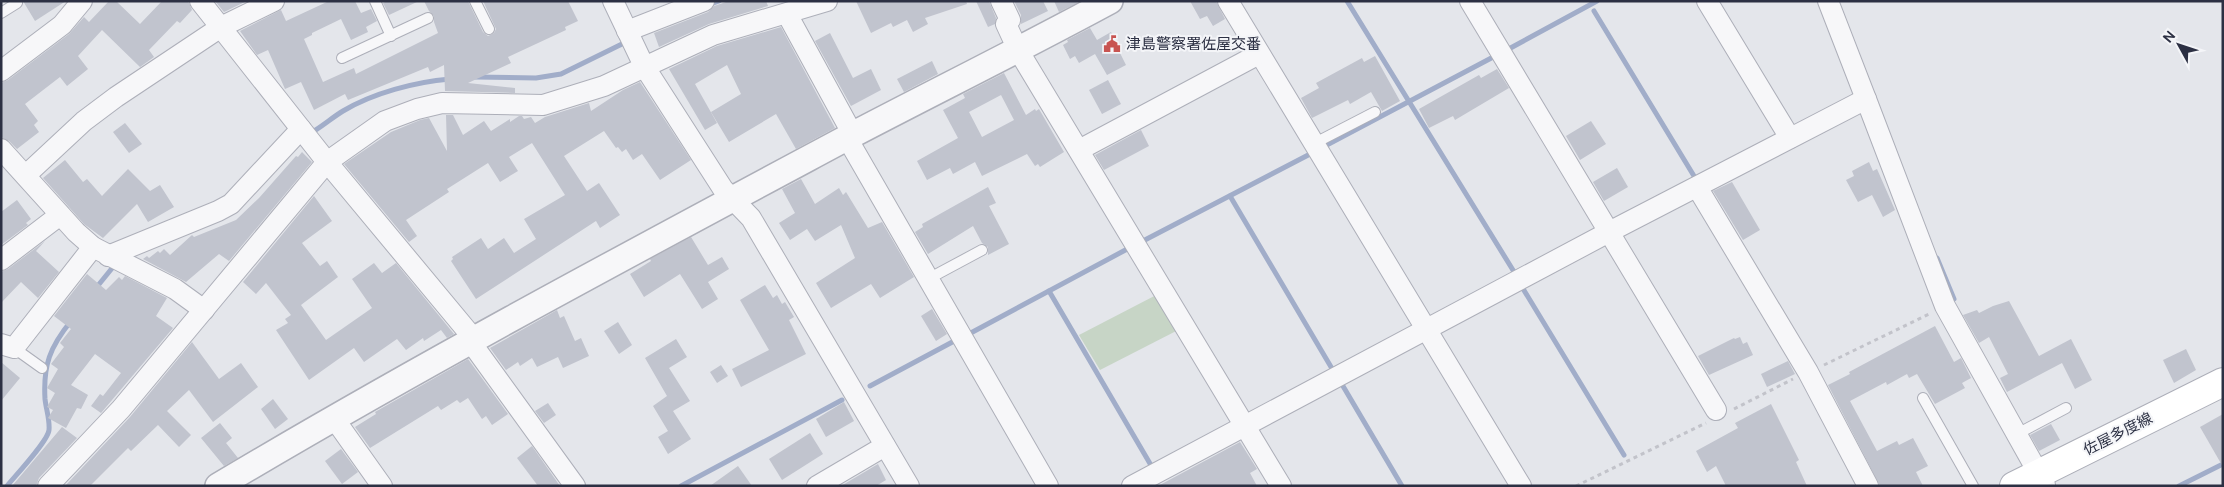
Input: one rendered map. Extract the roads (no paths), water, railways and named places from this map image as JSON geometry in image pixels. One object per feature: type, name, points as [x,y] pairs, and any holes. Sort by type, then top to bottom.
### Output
[{"type":"main road","name":"佐屋多度線","points":[[2014,486],[2042,480],[2223,382]]},
{"type":"street","points":[[1,71],[62,25],[82,1]]},
{"type":"street","points":[[200,1],[327,162],[472,340],[576,486]]},
{"type":"street","points":[[26,175],[84,122],[110,102],[221,27],[274,1]]},
{"type":"street","points":[[613,1],[644,66],[724,189],[751,218],[909,486]]},
{"type":"street","points":[[627,31],[704,1]]},
{"type":"street","points":[[48,486],[122,409],[327,162],[386,121],[417,109],[442,103],[543,105],[604,86],[712,35],[827,1]]},
{"type":"street","points":[[1001,1],[1010,20],[1006,24],[1018,50],[1281,486]]},
{"type":"street","points":[[218,486],[333,418],[472,340],[850,136],[1110,1]]},
{"type":"street","points":[[1228,1],[1521,486]]},
{"type":"street","points":[[1470,1],[1718,414]]},
{"type":"street","points":[[1707,1],[1790,138]]},
{"type":"street","points":[[1828,1],[1948,311],[2042,480]]},
{"type":"street","points":[[787,14],[850,136],[928,279],[1048,486]]},
{"type":"street","points":[[1079,150],[1259,54]]},
{"type":"street","points":[[1132,486],[1609,232],[1866,99]]},
{"type":"street","points":[[8,346],[101,252],[218,211],[231,204],[301,129]]},
{"type":"street","points":[[1,149],[76,232],[101,252],[175,289],[204,310]]},
{"type":"street","points":[[1697,187],[1810,376],[1868,486]]},
{"type":"street","points":[[1,260],[60,215]]},
{"type":"street","points":[[333,418],[382,486]]},
{"type":"street","points":[[817,486],[885,446]]},
{"type":"lane","points":[[375,1],[391,36]]},
{"type":"lane","points":[[475,1],[489,29]]},
{"type":"lane","points":[[1,13],[17,3]]},
{"type":"lane","points":[[342,58],[428,18]]},
{"type":"lane","points":[[1315,143],[1375,112]]},
{"type":"lane","points":[[928,279],[982,250]]},
{"type":"lane","points":[[8,346],[42,368]]},
{"type":"lane","points":[[1923,398],[1973,486]]},
{"type":"lane","points":[[2017,434],[2066,408]]},
{"type":"waterway","points":[[708,5],[719,1]]},
{"type":"waterway","points":[[1347,1],[1516,275]]},
{"type":"waterway","points":[[1505,51],[1597,1]]},
{"type":"waterway","points":[[1594,11],[1697,181]]},
{"type":"waterway","points":[[475,77],[536,78],[561,74],[622,44]]},
{"type":"waterway","points":[[1323,147],[1497,55]]},
{"type":"waterway","points":[[314,131],[343,111],[367,99],[409,86],[450,79]]},
{"type":"waterway","points":[[1141,242],[1314,152]]},
{"type":"waterway","points":[[1230,196],[1334,372]]},
{"type":"waterway","points":[[967,335],[1131,247]]},
{"type":"waterway","points":[[1937,258],[1954,299]]},
{"type":"waterway","points":[[96,288],[113,267]]},
{"type":"waterway","points":[[1522,287],[1624,455]]},
{"type":"waterway","points":[[1049,291],[1152,467]]},
{"type":"waterway","points":[[7,486],[38,450],[49,430],[45,399],[47,366],[53,348],[71,321]]},
{"type":"waterway","points":[[870,386],[958,339]]},
{"type":"waterway","points":[[1340,381],[1402,486]]},
{"type":"waterway","points":[[681,486],[842,400]]},
{"type":"waterway","points":[[2179,486],[2223,464]]},
{"type":"place","name":"津島警察署佐屋交番","points":[[1112,44]]}]
